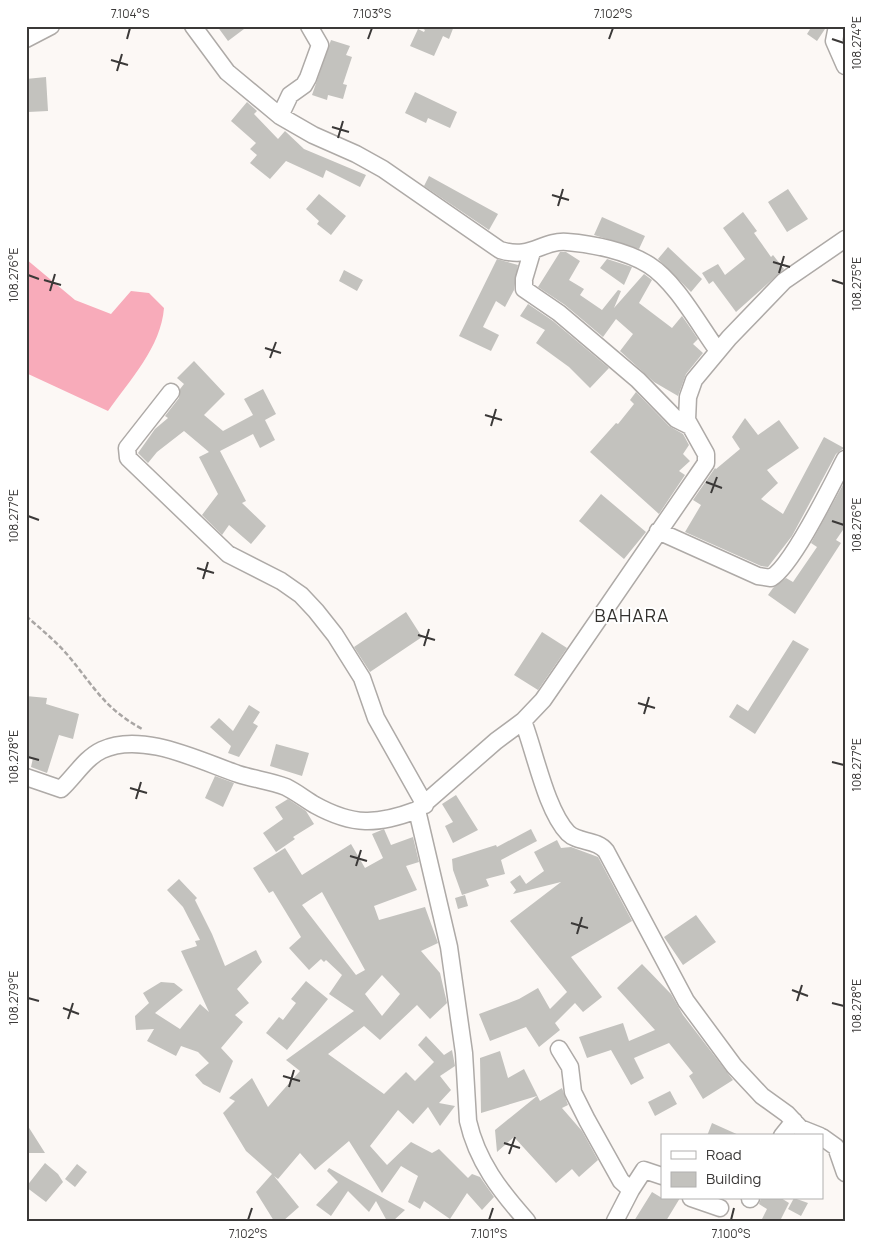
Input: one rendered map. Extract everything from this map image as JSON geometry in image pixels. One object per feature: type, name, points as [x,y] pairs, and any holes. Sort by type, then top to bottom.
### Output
[{"type":"street","points":[[26,39],[51,26]]},
{"type":"street","points":[[193,26],[227,72],[280,116],[313,135],[356,154],[383,169],[500,250],[522,254],[555,243],[566,242],[616,252],[649,265],[669,283],[718,351]]},
{"type":"street","points":[[280,116],[290,95],[304,85],[308,78],[320,45],[309,26]]},
{"type":"street","points":[[837,26],[834,41],[845,66]]},
{"type":"street","points":[[26,777],[61,789],[88,760],[101,751],[120,745],[147,746],[167,749],[239,774],[284,787],[320,807],[353,820],[378,822],[393,819],[421,807],[496,741],[523,721],[548,695],[706,463],[706,454],[687,420],[687,409],[694,380],[718,351],[784,281],[845,239]]},
{"type":"street","points":[[532,252],[524,280],[524,289],[559,313],[638,380],[676,419],[690,426]]},
{"type":"street","points":[[172,392],[127,448],[128,458],[228,554],[281,580],[301,595],[335,635],[362,678],[376,718],[421,807],[449,947],[459,1010],[467,1113],[472,1137],[489,1174],[527,1221]]},
{"type":"street","points":[[658,531],[758,576],[771,578],[780,571],[816,513],[845,459]]},
{"type":"street","points":[[523,721],[547,793],[562,824],[574,837],[596,844],[606,851],[686,1001],[751,1086],[805,1131],[815,1134]]},
{"type":"street","points":[[559,1049],[570,1067],[572,1089],[586,1120],[621,1181],[631,1190]]},
{"type":"street","points":[[784,1134],[794,1121]]},
{"type":"street","points":[[824,1138],[836,1147],[845,1173]]},
{"type":"street","points":[[614,1221],[644,1170],[661,1176]]},
{"type":"street","points":[[697,1200],[720,1208]]},
{"type":"path","points":[[26,616],[50,636],[71,658],[107,705],[122,718],[148,732]]},
{"type":"shaded area","points":[[26,259],[75,300],[111,314],[131,291],[149,293],[164,308],[162,322],[151,350],[108,411],[26,373]]},
{"type":"building","points":[[217,26],[248,26],[228,41]]},
{"type":"building","points":[[419,26],[454,26],[449,39],[443,36],[434,56],[410,46],[418,29],[424,32],[425,30]]},
{"type":"building","points":[[812,26],[827,26],[817,41],[807,34]]},
{"type":"building","points":[[331,40],[350,46],[346,55],[352,57],[343,84],[347,85],[343,99],[328,95],[327,100],[312,95]]},
{"type":"building","points":[[46,77],[48,111],[28,112],[26,79]]},
{"type":"building","points":[[415,92],[457,112],[450,128],[428,118],[426,123],[405,113]]},
{"type":"building","points":[[247,102],[257,111],[254,114],[278,139],[285,131],[304,149],[366,175],[360,187],[326,170],[323,178],[286,161],[270,179],[250,163],[257,155],[250,149],[256,143],[231,121]]},
{"type":"building","points":[[429,176],[498,214],[489,230],[424,186]]},
{"type":"building","points":[[788,189],[808,219],[787,232],[768,202]]},
{"type":"building","points":[[319,194],[346,216],[331,235],[317,224],[319,221],[306,209]]},
{"type":"building","points":[[743,212],[757,231],[754,233],[771,257],[773,255],[784,269],[736,312],[713,281],[709,284],[702,273],[718,264],[725,275],[745,259],[723,228]]},
{"type":"building","points":[[602,217],[645,236],[639,249],[594,235]]},
{"type":"building","points":[[668,247],[702,279],[691,292],[658,259]]},
{"type":"building","points":[[560,252],[566,252],[580,261],[569,280],[584,289],[580,295],[602,310],[618,290],[621,291],[614,308],[644,274],[652,280],[639,303],[672,328],[682,316],[698,339],[693,344],[703,353],[686,374],[678,396],[654,382],[620,351],[633,334],[616,319],[603,337],[565,305],[538,287]]},
{"type":"building","points":[[497,259],[518,265],[514,290],[505,307],[496,301],[483,327],[499,335],[491,351],[459,336]]},
{"type":"building","points":[[607,259],[632,267],[624,285],[600,268]]},
{"type":"building","points":[[344,270],[363,280],[357,291],[339,281]]},
{"type":"building","points":[[528,304],[553,321],[609,368],[590,388],[569,367],[536,343],[545,330],[520,316]]},
{"type":"building","points":[[194,361],[225,394],[204,415],[223,431],[253,415],[244,399],[263,389],[276,414],[265,420],[275,440],[260,448],[253,434],[220,451],[246,501],[242,503],[266,526],[251,544],[229,525],[222,535],[202,515],[218,494],[199,457],[209,452],[184,431],[157,452],[148,463],[138,453],[155,429],[168,418],[165,416],[179,398],[180,389],[184,384],[177,378]]},
{"type":"building","points":[[636,392],[669,426],[683,434],[689,445],[683,454],[690,461],[679,471],[685,475],[659,514],[590,452],[616,423],[618,424],[634,404],[630,400]]},
{"type":"building","points":[[745,418],[758,435],[779,420],[799,448],[767,470],[778,483],[761,499],[783,514],[824,437],[844,448],[836,454],[792,536],[768,567],[761,566],[685,532],[701,505],[693,500],[715,468],[740,449],[732,437]]},
{"type":"building","points":[[845,481],[845,527],[836,540],[841,543],[795,614],[768,595],[773,588],[786,578],[793,582],[817,547],[811,543]]},
{"type":"building","points":[[601,494],[646,532],[624,559],[579,521]]},
{"type":"building","points":[[406,612],[422,637],[370,672],[354,647]]},
{"type":"building","points":[[542,632],[567,648],[538,690],[514,675]]},
{"type":"building","points":[[793,640],[809,649],[755,734],[729,717],[737,704],[748,711]]},
{"type":"building","points":[[26,696],[47,698],[46,704],[79,714],[73,739],[59,735],[47,773],[31,767],[33,758],[26,756]]},
{"type":"building","points":[[249,705],[260,712],[253,723],[258,726],[239,757],[228,753],[231,746],[210,727],[219,718],[233,731]]},
{"type":"building","points":[[276,744],[309,753],[302,776],[270,766]]},
{"type":"building","points":[[215,776],[234,783],[223,807],[205,798]]},
{"type":"building","points":[[456,795],[478,830],[453,843],[445,826],[453,822],[442,804]]},
{"type":"building","points":[[288,799],[306,811],[314,824],[293,837],[295,839],[276,852],[263,833],[283,819],[275,807]]},
{"type":"building","points":[[384,829],[391,845],[413,837],[419,862],[406,866],[417,890],[374,906],[379,920],[425,907],[438,943],[421,951],[440,973],[447,1003],[430,1019],[417,1005],[380,1040],[364,1026],[328,1054],[384,1094],[406,1072],[415,1081],[434,1062],[418,1045],[426,1036],[444,1055],[452,1050],[455,1066],[440,1076],[451,1090],[439,1103],[455,1106],[440,1126],[428,1107],[413,1124],[398,1110],[370,1146],[387,1165],[411,1142],[432,1153],[439,1149],[468,1178],[472,1174],[480,1177],[494,1197],[482,1210],[467,1193],[450,1219],[424,1201],[420,1209],[408,1202],[418,1176],[401,1166],[382,1193],[349,1141],[315,1170],[300,1153],[278,1179],[274,1176],[299,1207],[283,1221],[274,1221],[256,1192],[272,1174],[246,1151],[223,1113],[235,1101],[229,1098],[252,1078],[268,1107],[300,1071],[286,1060],[354,1011],[329,994],[342,975],[326,960],[324,962],[321,959],[309,970],[289,948],[301,937],[273,891],[269,893],[253,868],[285,848],[302,875],[351,844],[365,868],[383,858],[372,834]],"holes":[[[322,892],[365,970],[356,975],[302,905]],[[382,975],[400,994],[382,1016],[365,994]]]},
{"type":"building","points":[[531,829],[537,841],[501,860],[505,874],[486,879],[489,886],[462,895],[453,870],[452,859],[496,845],[497,847]]},
{"type":"building","points":[[557,840],[561,848],[571,847],[598,857],[632,921],[571,957],[602,997],[583,1012],[575,1003],[555,1023],[560,1030],[539,1047],[526,1027],[490,1041],[479,1014],[519,999],[538,988],[550,1009],[567,992],[510,921],[561,882],[513,894],[516,890],[510,882],[520,875],[526,884],[544,871],[534,852]]},
{"type":"building","points":[[179,879],[197,898],[195,900],[225,966],[256,950],[262,962],[237,989],[249,1003],[235,1015],[243,1022],[221,1048],[233,1061],[220,1093],[203,1084],[195,1075],[209,1063],[198,1052],[181,1046],[176,1056],[147,1041],[154,1029],[136,1030],[135,1016],[149,1003],[143,993],[161,982],[174,983],[183,990],[155,1013],[180,1029],[200,1004],[209,1012],[181,951],[197,946],[195,941],[200,940],[183,907],[167,890]]},
{"type":"building","points":[[465,895],[468,906],[458,909],[455,898]]},
{"type":"building","points":[[696,915],[716,942],[683,965],[664,937]]},
{"type":"building","points":[[642,964],[671,994],[683,1015],[733,1080],[703,1099],[689,1076],[693,1073],[669,1043],[634,1058],[644,1078],[631,1085],[611,1050],[587,1058],[579,1037],[623,1023],[629,1041],[655,1030],[617,988]]},
{"type":"building","points":[[306,981],[328,999],[287,1050],[266,1033],[279,1017],[283,1020],[296,1003],[291,999]]},
{"type":"building","points":[[500,1051],[508,1078],[524,1069],[540,1101],[562,1088],[568,1105],[562,1108],[582,1131],[598,1160],[579,1177],[572,1169],[556,1183],[514,1137],[497,1152],[495,1130],[537,1096],[481,1113],[480,1058]]},
{"type":"building","points":[[670,1091],[677,1104],[655,1116],[648,1102]]},
{"type":"building","points":[[26,1123],[45,1153],[26,1153]]},
{"type":"building","points":[[712,1123],[737,1134],[708,1134]]},
{"type":"building","points":[[45,1163],[58,1174],[63,1182],[46,1202],[26,1187]]},
{"type":"building","points":[[77,1164],[87,1172],[75,1187],[65,1179]]},
{"type":"building","points":[[329,1168],[405,1210],[393,1221],[387,1221],[376,1201],[369,1212],[348,1191],[331,1216],[316,1205],[338,1182],[327,1171]]},
{"type":"building","points":[[652,1192],[661,1197],[661,1200],[679,1200],[666,1221],[634,1221]]},
{"type":"building","points":[[760,1200],[784,1200],[789,1203],[780,1221],[761,1221],[767,1209],[759,1204]]},
{"type":"building","points":[[793,1200],[808,1203],[801,1216],[788,1209]]},
{"type":"district","name":"BAHARA","points":[[632,615]]}]
